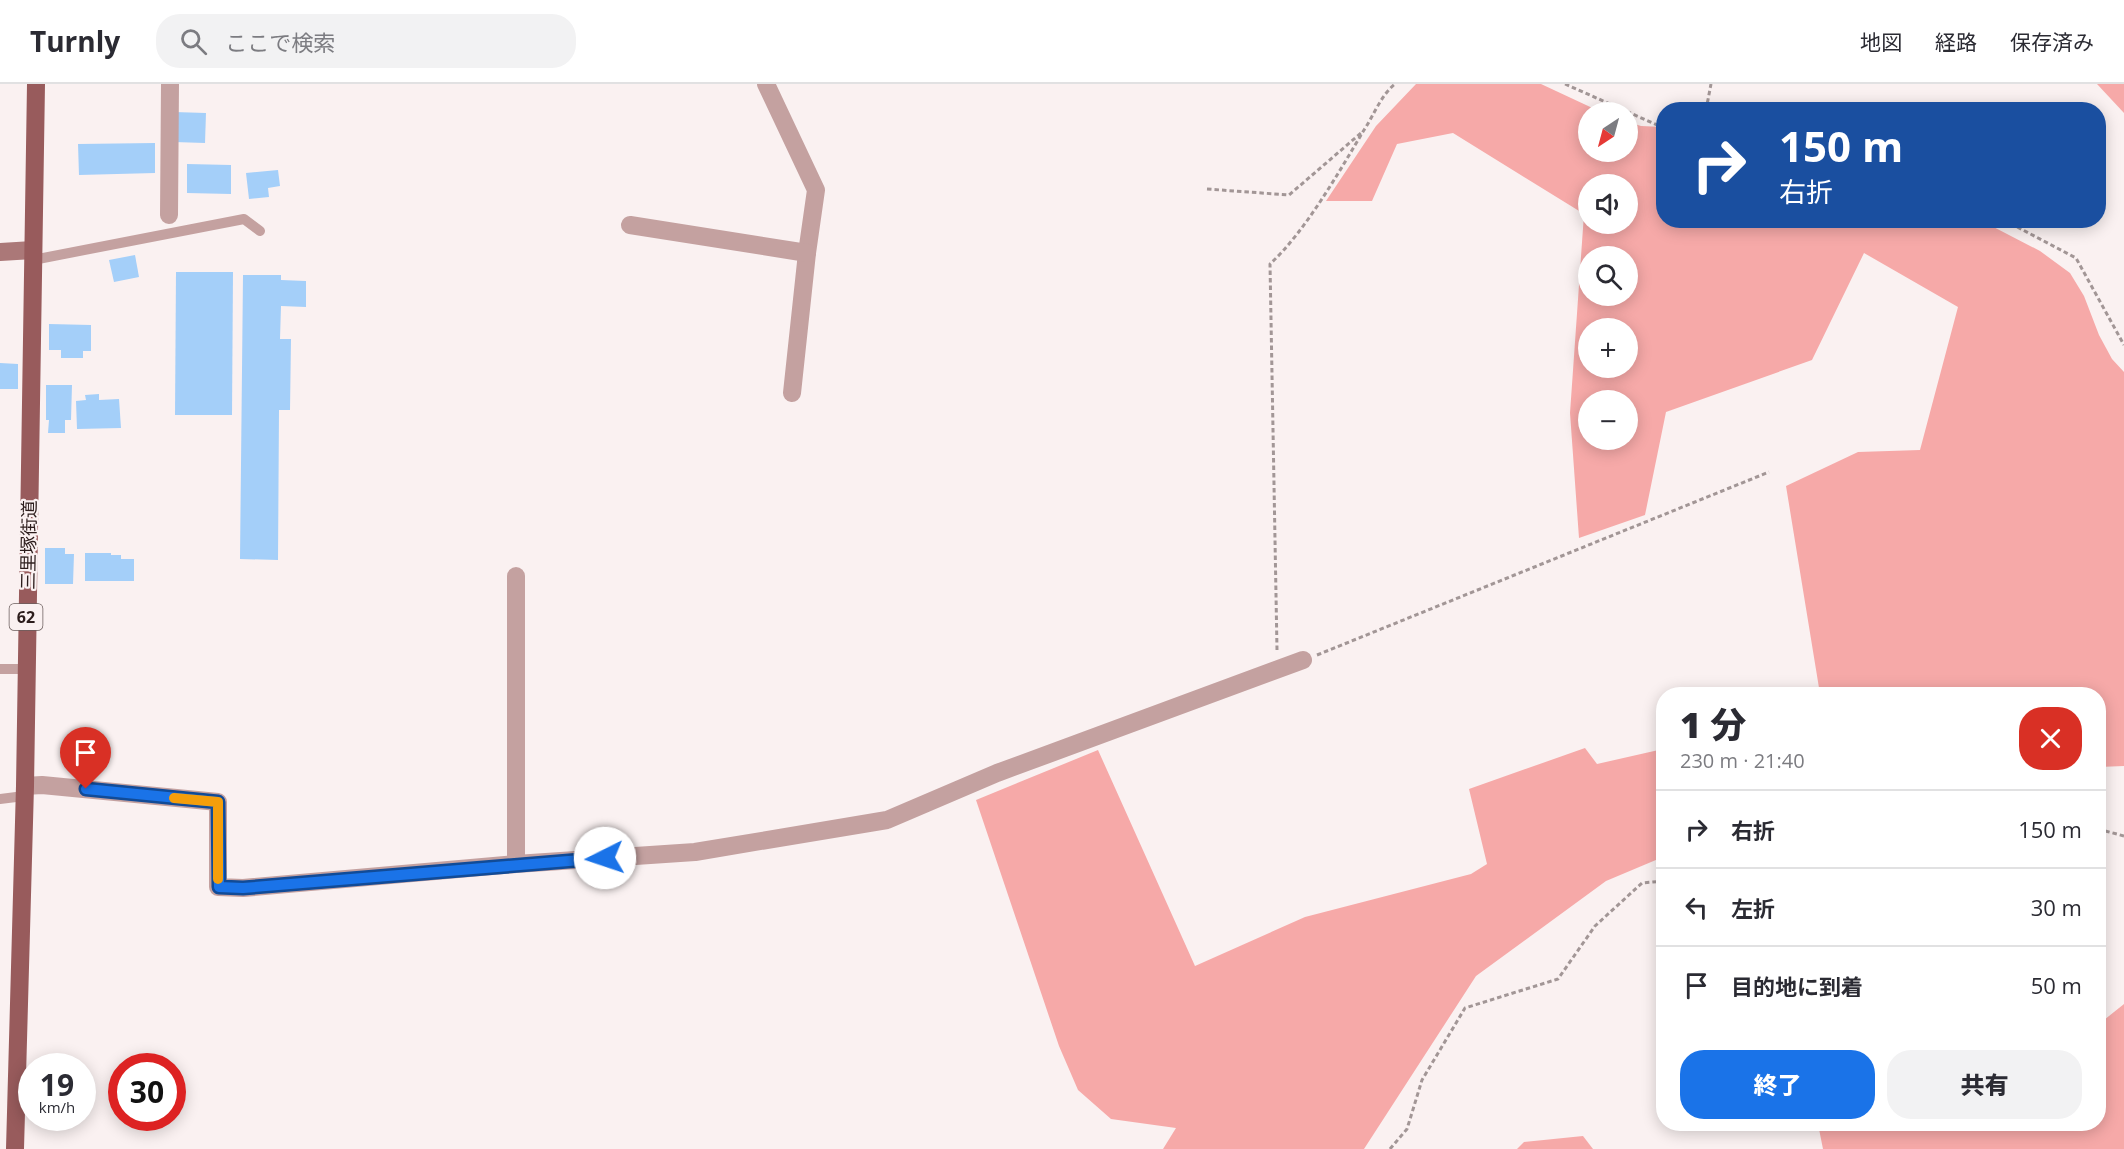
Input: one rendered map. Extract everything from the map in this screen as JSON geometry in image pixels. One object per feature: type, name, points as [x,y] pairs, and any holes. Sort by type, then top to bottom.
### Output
[{"type":"main road","name":"三里塚街道","points":[[15,1149],[25,791],[36,84]]},
{"type":"street","points":[[169,215],[170,84]]},
{"type":"street","points":[[766,84],[816,190],[792,393]]},
{"type":"street","points":[[630,225],[807,253]]},
{"type":"street","points":[[0,252],[33,255]]},
{"type":"street","points":[[516,576],[516,864]]},
{"type":"street","points":[[25,791],[42,785],[218,802],[219,887],[243,888],[516,864],[695,852],[887,820],[997,773],[1303,660]]},
{"type":"lane","points":[[33,255],[244,219],[260,231]]},
{"type":"lane","points":[[0,669],[26,669]]},
{"type":"lane","points":[[0,799],[25,791]]},
{"type":"path","points":[[1278,669],[1270,264],[1288,247],[1365,130],[1389,89],[1395,84]]},
{"type":"path","points":[[1565,84],[1656,124]]},
{"type":"path","points":[[1708,102],[1711,84]]},
{"type":"path","points":[[1207,189],[1289,195],[1365,130]]},
{"type":"path","points":[[2019,228],[2076,258],[2124,345]]},
{"type":"path","points":[[1303,660],[1769,472]]},
{"type":"path","points":[[2106,830],[2124,836]]},
{"type":"path","points":[[1390,1149],[1407,1129],[1422,1080],[1465,1008],[1558,979],[1595,926],[1642,883],[1656,882]]},
{"type":"shaded area","points":[[1416,84],[1541,84],[1580,102],[1578,162],[1638,162],[1638,125],[1656,127],[1656,228],[1996,228],[2040,251],[2070,273],[2084,296],[2099,335],[2112,359],[2124,372],[2124,766],[2106,767],[2106,687],[1819,687],[1786,486],[1858,452],[1920,450],[1958,307],[1864,253],[1812,360],[1666,412],[1645,515],[1579,538],[1570,413],[1578,299],[1578,306],[1638,306],[1638,246],[1582,246],[1583,234],[1638,234],[1638,174],[1578,174],[1578,210],[1453,133],[1397,144],[1372,201],[1326,201],[1376,126]]},
{"type":"shaded area","points":[[2097,84],[2124,84],[2124,113]]},
{"type":"shaded area","points":[[1585,748],[1597,764],[1656,751],[1656,860],[1606,881],[1476,976],[1364,1149],[1163,1149],[1176,1128],[1111,1119],[1078,1090],[1059,1046],[976,800],[1098,750],[1195,966],[1305,917],[1471,874],[1487,864],[1469,789]]},
{"type":"shaded area","points":[[2124,1004],[2124,1149],[1823,1149],[1819,1131],[2106,1131],[2106,1018]]},
{"type":"shaded area","points":[[1583,1136],[1593,1149],[1517,1149],[1524,1142]]},
{"type":"building","points":[[174,112],[206,113],[205,143],[174,142]]},
{"type":"building","points":[[155,143],[155,173],[79,175],[78,144]]},
{"type":"building","points":[[187,164],[231,165],[231,194],[187,193]]},
{"type":"building","points":[[278,170],[280,186],[268,188],[269,197],[249,199],[246,173]]},
{"type":"building","points":[[135,255],[139,277],[114,282],[109,260]]},
{"type":"building","points":[[176,272],[233,272],[232,415],[175,415]]},
{"type":"building","points":[[243,275],[281,275],[281,280],[306,281],[306,307],[281,306],[280,339],[291,339],[290,410],[279,410],[278,560],[240,559]]},
{"type":"building","points":[[49,324],[91,325],[91,351],[83,351],[83,358],[61,358],[61,350],[49,350]]},
{"type":"building","points":[[0,363],[18,364],[18,389],[0,389]]},
{"type":"building","points":[[46,385],[72,385],[71,420],[65,420],[65,433],[48,433]]},
{"type":"building","points":[[99,394],[99,400],[119,399],[121,428],[77,429],[76,401],[86,400],[85,395]]},
{"type":"building","points":[[45,548],[65,548],[65,554],[74,554],[73,584],[45,584]]},
{"type":"building","points":[[85,553],[111,553],[111,555],[121,555],[121,559],[134,559],[134,581],[85,581]]},
{"type":"slow traffic","points":[[174,798],[218,802],[218,879]]},
{"type":"route","points":[[86,789],[218,802],[219,887],[243,888],[605,858]]}]
